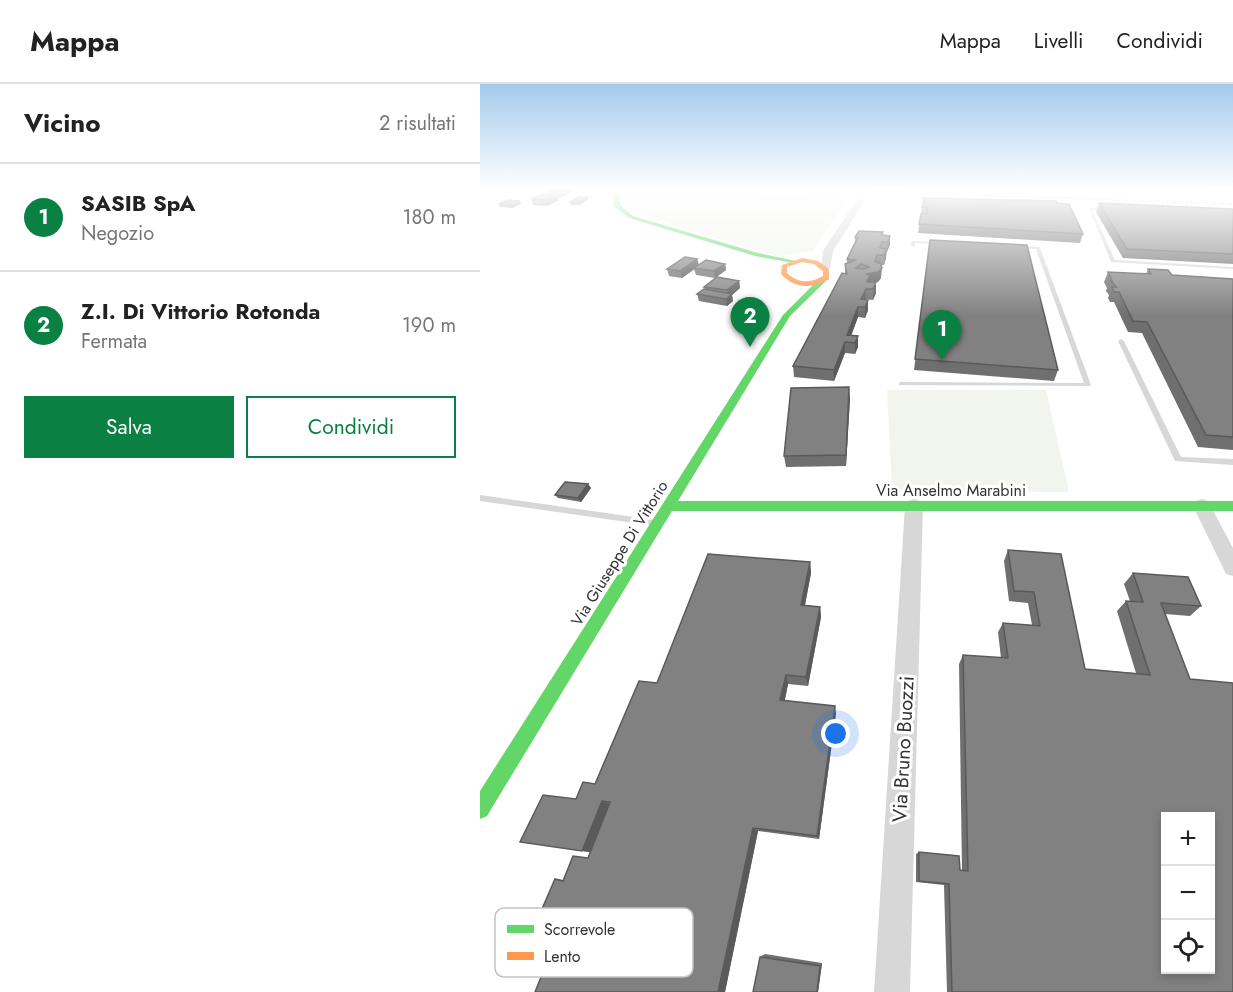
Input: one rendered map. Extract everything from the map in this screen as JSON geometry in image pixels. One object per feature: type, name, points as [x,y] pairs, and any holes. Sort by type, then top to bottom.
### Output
[{"type":"street","points":[[676,230],[757,255],[815,261],[824,274]]},
{"type":"street","points":[[824,274],[828,251],[841,230]]},
{"type":"street","points":[[788,315],[790,297],[784,266],[828,251]]},
{"type":"street","points":[[757,255],[785,276],[805,284],[824,274]]},
{"type":"street","name":"Via Giuseppe Di Vittorio","points":[[480,809],[788,315],[824,274]]},
{"type":"street","name":"Via Anselmo Marabini","points":[[668,506],[1233,506]]},
{"type":"street","name":"Via Bruno Buozzi","points":[[892,992],[914,506]]},
{"type":"street","points":[[1202,506],[1233,568]]},
{"type":"lane","points":[[1100,230],[1113,261],[1233,268]]},
{"type":"lane","points":[[913,246],[913,242],[947,244]]},
{"type":"lane","points":[[901,384],[1089,389],[1038,248],[1004,246]]},
{"type":"lane","points":[[1121,341],[1178,459],[1233,462]]},
{"type":"lane","points":[[480,498],[657,523]]},
{"type":"shaded area","points":[[691,230],[826,230],[813,251],[777,256]]},
{"type":"shaded area","points":[[887,390],[1046,390],[1069,492],[892,490]]},
{"type":"building","points":[[1024,230],[1081,230],[1083,234]]},
{"type":"building","points":[[1116,230],[1233,230],[1233,254],[1127,249]]},
{"type":"building","points":[[859,231],[883,232],[882,235],[890,236],[888,242],[882,242],[880,248],[887,249],[884,255],[877,255],[875,261],[881,264],[882,268],[878,272],[866,274],[870,275],[867,282],[876,282],[873,289],[866,289],[861,299],[868,300],[865,307],[858,307],[847,335],[858,336],[855,343],[845,342],[834,370],[793,366],[842,273],[847,274],[845,264],[856,260],[847,259],[858,237],[855,237]],"holes":[[[861,264],[869,267],[864,269],[856,268]]]},
{"type":"building","points":[[930,240],[1027,245],[1058,370],[915,359]]},
{"type":"building","points":[[685,257],[697,259],[680,271],[667,269]]},
{"type":"building","points":[[706,260],[725,264],[714,271],[694,268]]},
{"type":"building","points":[[1148,269],[1168,270],[1172,275],[1233,279],[1233,437],[1206,435],[1147,322],[1133,321],[1119,292],[1114,292],[1112,287],[1116,287],[1110,280],[1112,281],[1108,272],[1151,274]]},
{"type":"building","points":[[717,277],[739,281],[727,290],[704,287]]},
{"type":"building","points":[[704,289],[732,294],[726,299],[697,294]]},
{"type":"building","points":[[849,387],[846,455],[784,456],[791,388]]},
{"type":"building","points":[[565,482],[588,484],[578,498],[555,495]]},
{"type":"building","points":[[1008,550],[1061,554],[1085,669],[1150,675],[1126,601],[1143,602],[1133,573],[1188,577],[1201,606],[1161,603],[1190,679],[1233,683],[1233,992],[952,992],[949,884],[919,881],[919,852],[959,856],[960,870],[968,871],[963,655],[1008,658],[1003,623],[1040,626],[1034,592],[1014,591]]},
{"type":"building","points":[[708,554],[810,562],[801,605],[820,607],[806,677],[786,675],[780,700],[835,706],[817,836],[753,828],[718,992],[535,992],[541,977],[693,977],[693,908],[542,908],[555,879],[563,881],[573,856],[588,858],[610,802],[602,801],[582,851],[520,842],[543,795],[576,799],[583,782],[595,784],[639,681],[657,683]]},
{"type":"building","points":[[760,957],[820,966],[817,992],[753,992]]},
{"type":"traffic: fast","points":[[675,230],[757,255],[793,261]]},
{"type":"traffic: fast","points":[[480,809],[787,315],[822,281]]},
{"type":"traffic: fast","points":[[668,506],[1233,506]]},
{"type":"traffic: slow","points":[[802,260],[816,262],[827,270],[826,277],[815,283],[804,284],[793,281],[783,273],[784,266],[802,260]]},
{"type":"place","name":"Z.I. Di Vittorio Rotonda","points":[[750,347]]},
{"type":"place","name":"SASIB SpA","points":[[942,360]]}]
